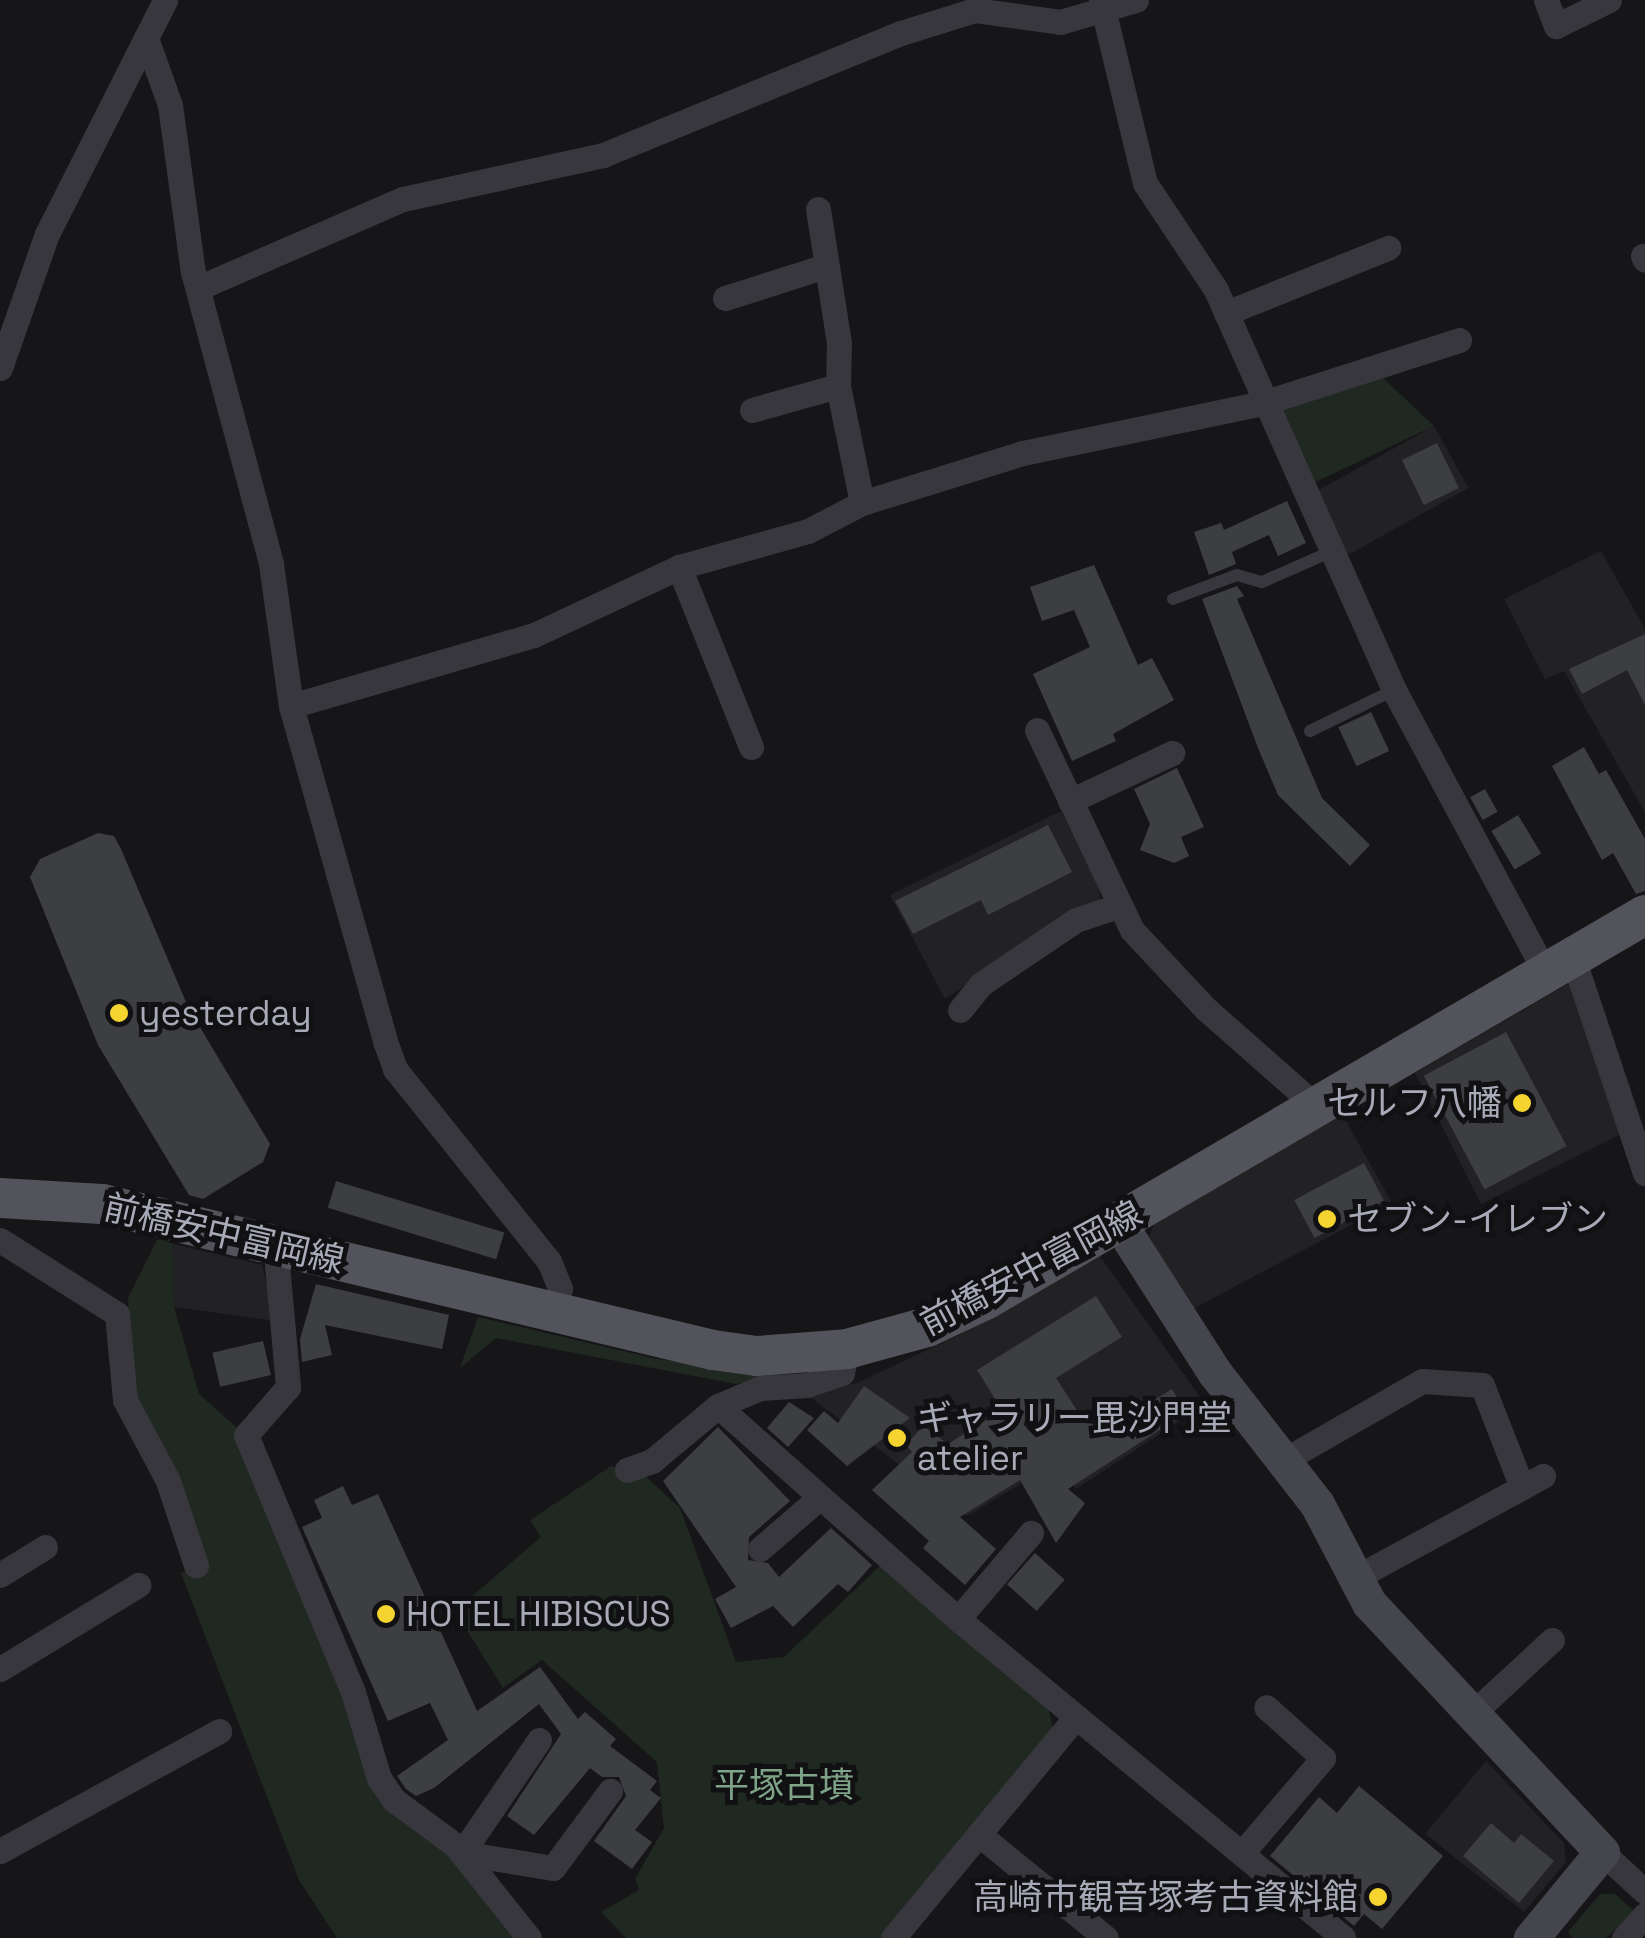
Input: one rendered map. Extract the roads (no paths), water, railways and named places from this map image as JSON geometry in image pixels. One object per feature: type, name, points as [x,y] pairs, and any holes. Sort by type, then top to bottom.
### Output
[{"type":"main road","name":"前橋安中富岡線","points":[[0,1198],[102,1204],[275,1243],[555,1316],[757,1356],[847,1350],[927,1327],[985,1300],[1645,915]]},
{"type":"street","points":[[0,368],[9,306],[165,0]]},
{"type":"street","points":[[198,288],[403,199],[604,156],[901,33],[975,10],[1060,22],[1136,0]]},
{"type":"street","points":[[1546,0],[1556,26],[1609,0]]},
{"type":"street","points":[[1103,7],[1145,183],[1204,268],[1394,690],[1560,965],[1645,1174]]},
{"type":"street","points":[[146,38],[170,105],[198,288],[271,564],[290,706],[395,1069],[549,1261],[560,1288],[555,1316]]},
{"type":"street","points":[[818,208],[839,343],[838,386],[862,503]]},
{"type":"street","points":[[1226,313],[1388,248]]},
{"type":"street","points":[[724,298],[826,266]]},
{"type":"street","points":[[290,706],[534,635],[679,566],[808,532],[862,503],[1023,453],[1263,403],[1459,340]]},
{"type":"street","points":[[752,410],[838,386]]},
{"type":"street","points":[[679,566],[751,746]]},
{"type":"street","points":[[1037,730],[1118,906],[1150,954],[1318,1107]]},
{"type":"street","points":[[1070,801],[1172,753]]},
{"type":"street","points":[[960,1010],[981,984],[1060,931],[1118,906]]},
{"type":"street","points":[[1119,1223],[1215,1373],[1286,1459],[1379,1616],[1602,1852],[1645,1892]]},
{"type":"street","points":[[0,1240],[118,1314],[125,1400],[168,1481],[196,1565]]},
{"type":"street","points":[[275,1243],[288,1387],[246,1435],[353,1692],[380,1778],[394,1800],[462,1853],[529,1938]]},
{"type":"street","points":[[627,1470],[652,1460],[718,1406],[760,1388],[826,1380],[842,1373],[847,1350]]},
{"type":"street","points":[[1286,1459],[1422,1381],[1482,1385],[1533,1481],[1355,1578]]},
{"type":"street","points":[[718,1406],[958,1619],[1343,1938]]},
{"type":"street","points":[[760,1549],[820,1497]]},
{"type":"street","points":[[958,1619],[1031,1533]]},
{"type":"street","points":[[0,1575],[45,1547]]},
{"type":"street","points":[[0,1669],[138,1585]]},
{"type":"street","points":[[1472,1714],[1552,1640]]},
{"type":"street","points":[[1242,1853],[1323,1758],[1266,1706]]},
{"type":"street","points":[[894,1938],[982,1836],[1076,1717]]},
{"type":"street","points":[[0,1851],[219,1732]]},
{"type":"street","points":[[462,1853],[540,1740]]},
{"type":"street","points":[[462,1853],[553,1868],[610,1791]]},
{"type":"street","points":[[982,1836],[1106,1938]]},
{"type":"street","points":[[1537,1936],[1602,1852]]},
{"type":"street","points":[[1624,1938],[1645,1915]]},
{"type":"lane","points":[[1174,600],[1237,575],[1262,582],[1330,552]]},
{"type":"lane","points":[[1310,731],[1394,690]]},
{"type":"place","name":"yesterday","points":[[119,1013]]},
{"type":"place","name":"セルフ八幡","points":[[1522,1103]]},
{"type":"place","name":"セブン-イレブン","points":[[1327,1219]]},
{"type":"place","name":"ギャラリー毘沙門堂 atelier","points":[[897,1438]]},
{"type":"place","name":"HOTEL HIBISCUS","points":[[386,1614]]},
{"type":"place","name":"高崎市観音塚考古資料館","points":[[1378,1897]]},
{"type":"park label","name":"平塚古墳","points":[[784,1785]]}]
